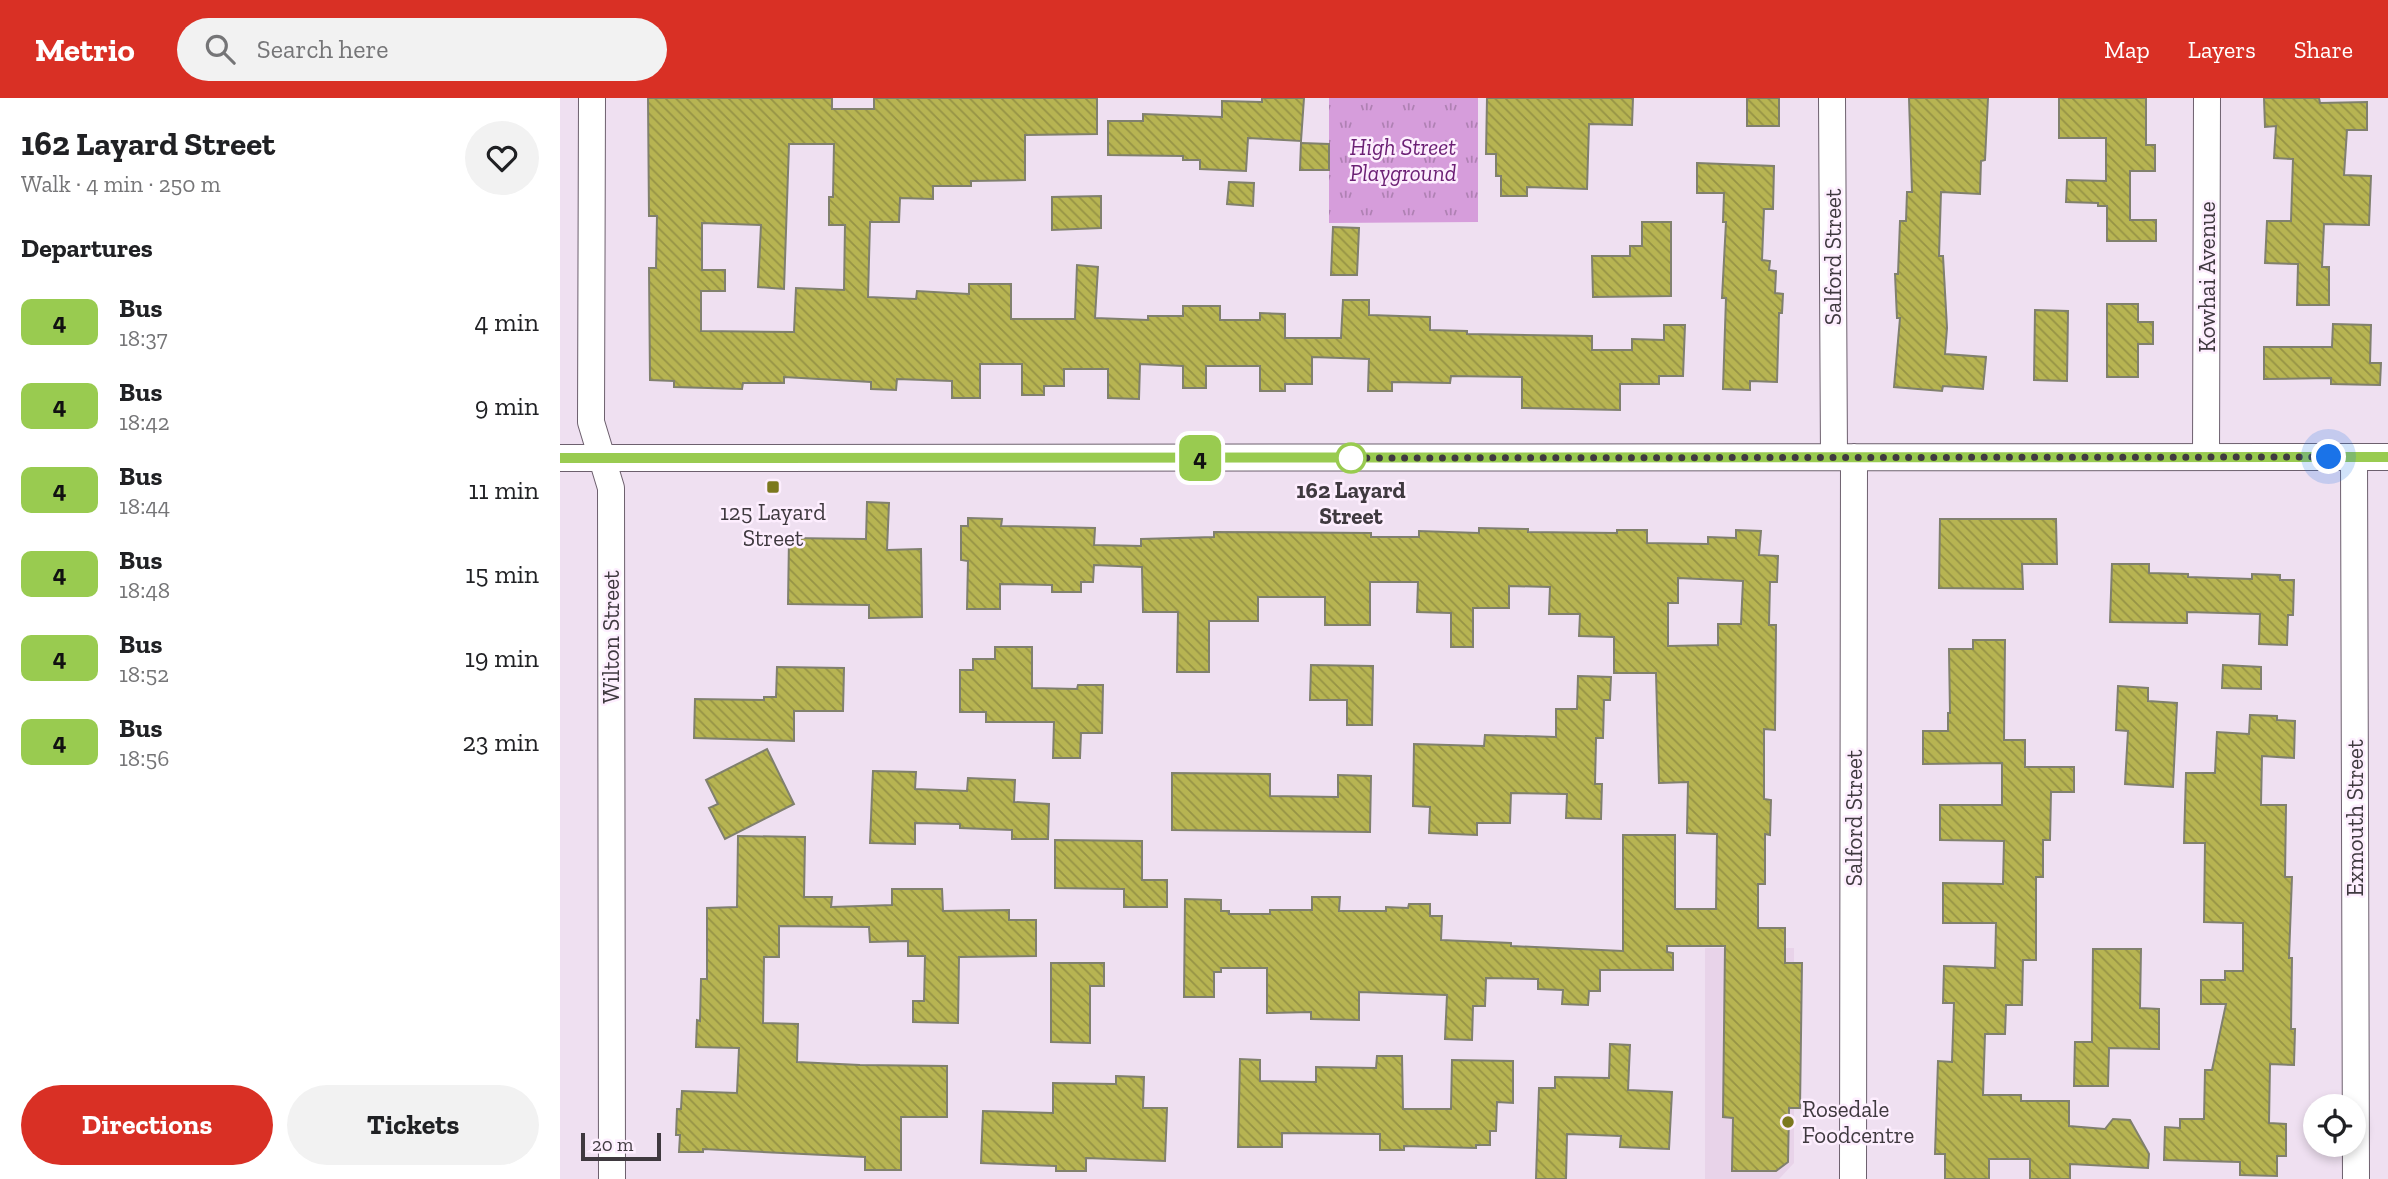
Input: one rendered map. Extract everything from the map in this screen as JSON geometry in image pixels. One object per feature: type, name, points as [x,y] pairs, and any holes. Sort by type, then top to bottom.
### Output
[{"type":"street","name":"Wilton Street","points":[[592,98],[591,422],[611,488],[612,1179]]},
{"type":"street","name":"Salford Street","points":[[1832,98],[1844,457],[1853,1179]]},
{"type":"street","name":"Kowhai Avenue","points":[[2206,457],[2207,98]]},
{"type":"street","name":"Exmouth Street","points":[[2354,457],[2356,1179]]},
{"type":"street","points":[[560,458],[2388,457]]},
{"type":"shaded area","points":[[1705,948],[1794,948],[1794,1163],[1779,1179],[1705,1179]]},
{"type":"green space","name":"High Street Playground","points":[[1329,98],[1478,98],[1478,222],[1329,223]]},
{"type":"building","points":[[648,98],[832,98],[832,109],[874,109],[874,98],[1097,98],[1097,134],[1025,135],[1025,180],[971,181],[971,186],[933,186],[933,199],[900,198],[899,222],[870,222],[868,297],[916,299],[917,291],[969,294],[969,284],[1011,284],[1011,319],[1075,319],[1077,265],[1098,267],[1095,318],[1148,320],[1148,316],[1183,316],[1183,306],[1220,306],[1220,320],[1260,320],[1260,313],[1285,314],[1285,338],[1341,338],[1343,300],[1369,300],[1369,315],[1430,317],[1430,330],[1467,331],[1467,334],[1592,336],[1592,350],[1632,350],[1632,339],[1664,340],[1664,325],[1685,325],[1683,376],[1659,376],[1659,384],[1620,384],[1620,410],[1522,408],[1522,377],[1451,376],[1450,383],[1392,382],[1392,391],[1368,391],[1369,359],[1312,357],[1312,384],[1285,384],[1285,391],[1260,391],[1260,366],[1206,366],[1206,388],[1183,388],[1183,366],[1140,364],[1139,399],[1108,398],[1108,369],[1064,369],[1064,386],[1044,386],[1044,395],[1022,395],[1022,364],[980,364],[980,398],[952,398],[952,381],[897,379],[896,390],[871,389],[871,382],[784,377],[784,383],[743,383],[742,389],[674,387],[674,381],[650,380],[649,268],[656,268],[657,216],[649,216]],"holes":[[[789,144],[834,144],[833,197],[829,197],[829,225],[845,225],[844,290],[796,288],[794,332],[701,331],[701,291],[725,291],[725,270],[702,270],[702,223],[761,225],[758,287],[784,289]]]},
{"type":"building","points":[[1262,98],[1304,98],[1301,141],[1248,138],[1246,171],[1200,169],[1200,160],[1183,160],[1183,156],[1108,155],[1108,121],[1143,121],[1143,114],[1222,117],[1222,101],[1262,102]]},
{"type":"building","points":[[1487,98],[1633,98],[1632,125],[1589,124],[1587,189],[1527,187],[1527,196],[1501,196],[1501,176],[1496,176],[1496,154],[1486,154]]},
{"type":"building","points":[[1747,98],[1779,98],[1779,126],[1747,126]]},
{"type":"building","points":[[1909,98],[1988,98],[1985,160],[1981,161],[1980,194],[1941,192],[1939,256],[1943,256],[1947,328],[1945,354],[1986,357],[1983,389],[1943,386],[1942,391],[1894,387],[1900,318],[1897,318],[1895,274],[1898,274],[1900,221],[1906,221],[1907,192],[1912,192]]},
{"type":"building","points":[[2059,98],[2146,98],[2146,145],[2155,145],[2155,171],[2130,171],[2130,220],[2156,220],[2156,241],[2107,241],[2107,206],[2098,206],[2098,203],[2066,202],[2067,180],[2106,181],[2106,138],[2059,138]]},
{"type":"building","points":[[2264,98],[2319,98],[2320,103],[2367,102],[2367,130],[2347,130],[2344,175],[2371,176],[2369,225],[2324,224],[2322,267],[2329,267],[2329,305],[2297,305],[2298,264],[2265,263],[2267,221],[2291,221],[2293,159],[2274,158],[2276,126],[2265,127]]},
{"type":"building","points":[[1301,143],[1329,144],[1329,170],[1300,170]]},
{"type":"building","points":[[1697,163],[1774,166],[1773,209],[1764,209],[1762,260],[1770,261],[1769,270],[1776,271],[1775,293],[1783,294],[1782,313],[1779,313],[1777,382],[1750,381],[1750,390],[1723,389],[1726,298],[1722,298],[1726,222],[1723,222],[1724,193],[1697,193]]},
{"type":"building","points":[[1229,182],[1254,183],[1253,206],[1227,204]]},
{"type":"building","points":[[1101,196],[1101,228],[1052,230],[1052,197]]},
{"type":"building","points":[[1642,222],[1671,222],[1671,296],[1593,297],[1592,256],[1630,256],[1630,246],[1642,246]]},
{"type":"building","points":[[1333,227],[1359,228],[1357,275],[1331,275]]},
{"type":"building","points":[[2107,304],[2138,304],[2138,322],[2153,322],[2153,344],[2138,344],[2138,377],[2107,377]]},
{"type":"building","points":[[2035,310],[2068,311],[2067,381],[2034,380]]},
{"type":"building","points":[[2333,324],[2371,325],[2370,363],[2381,363],[2380,385],[2331,384],[2331,378],[2264,379],[2264,347],[2332,347]]},
{"type":"building","points":[[867,502],[889,503],[887,550],[921,549],[922,617],[869,618],[869,605],[788,604],[789,538],[866,539]]},
{"type":"building","points":[[968,518],[1002,519],[1001,526],[1095,528],[1094,545],[1141,546],[1141,539],[1214,537],[1214,532],[1371,533],[1371,537],[1419,537],[1419,531],[1479,533],[1479,528],[1528,529],[1528,532],[1617,533],[1617,530],[1647,530],[1647,543],[1708,544],[1708,537],[1736,538],[1736,530],[1761,531],[1759,555],[1778,556],[1777,582],[1770,582],[1769,625],[1776,625],[1775,730],[1764,729],[1764,799],[1771,800],[1770,835],[1765,834],[1765,884],[1758,884],[1758,928],[1785,928],[1785,963],[1802,963],[1800,1108],[1789,1108],[1788,1162],[1776,1171],[1732,1171],[1733,1118],[1723,1117],[1725,946],[1667,946],[1667,952],[1673,953],[1673,970],[1600,970],[1600,991],[1589,991],[1588,1005],[1562,1004],[1563,990],[1538,989],[1538,979],[1486,978],[1485,1006],[1473,1006],[1472,1040],[1445,1039],[1447,995],[1359,992],[1359,1020],[1311,1019],[1311,1012],[1267,1013],[1267,968],[1221,968],[1221,972],[1214,972],[1214,997],[1184,997],[1185,899],[1221,900],[1221,911],[1229,911],[1229,914],[1312,910],[1312,897],[1340,897],[1339,911],[1386,911],[1386,907],[1408,908],[1409,904],[1430,904],[1430,916],[1442,916],[1441,940],[1623,951],[1623,835],[1675,835],[1675,909],[1716,909],[1717,834],[1687,833],[1688,782],[1659,783],[1656,673],[1614,673],[1614,637],[1579,636],[1580,614],[1549,614],[1550,587],[1509,586],[1509,608],[1473,608],[1473,647],[1451,647],[1451,613],[1417,612],[1418,582],[1370,582],[1370,625],[1325,625],[1325,597],[1258,597],[1258,621],[1209,621],[1209,672],[1177,672],[1178,612],[1143,612],[1142,567],[1094,565],[1093,582],[1081,582],[1081,592],[1052,592],[1052,585],[1000,584],[1000,609],[967,609],[968,561],[961,560],[961,526],[968,526]],"holes":[[[1678,578],[1743,581],[1741,624],[1718,624],[1718,645],[1668,646],[1668,603],[1678,603]]]},
{"type":"building","points":[[1940,519],[2056,519],[2057,564],[2022,564],[2023,589],[1939,588]]},
{"type":"building","points":[[2112,564],[2149,564],[2149,573],[2188,574],[2188,577],[2252,579],[2252,574],[2280,575],[2280,580],[2294,580],[2293,615],[2288,615],[2287,645],[2259,644],[2260,614],[2187,612],[2187,623],[2110,622]]},
{"type":"building","points":[[1973,640],[2005,640],[2004,740],[2025,740],[2025,767],[2074,767],[2074,792],[2051,792],[2050,840],[2043,840],[2043,877],[2036,877],[2036,960],[2023,960],[2022,1005],[2006,1005],[2005,1034],[1985,1034],[1983,1095],[2021,1095],[2021,1101],[2069,1101],[2069,1126],[2105,1129],[2113,1119],[2130,1120],[2149,1154],[2148,1168],[2070,1164],[2070,1179],[2030,1179],[2030,1159],[1989,1159],[1989,1179],[1945,1179],[1945,1154],[1935,1154],[1938,1061],[1952,1062],[1954,1003],[1943,1003],[1944,966],[1995,968],[1996,923],[1943,923],[1943,883],[2003,884],[2004,841],[1940,840],[1940,805],[2002,805],[2002,763],[1923,764],[1923,731],[1948,731],[1949,649],[1973,649]]},
{"type":"building","points":[[995,647],[1032,647],[1032,688],[1077,689],[1078,685],[1103,685],[1102,733],[1081,733],[1080,758],[1053,758],[1054,722],[986,722],[986,712],[960,712],[960,670],[973,670],[973,659],[995,659]]},
{"type":"building","points":[[1311,665],[1373,666],[1372,725],[1347,725],[1347,700],[1310,700]]},
{"type":"building","points":[[2223,665],[2261,667],[2261,689],[2222,688]]},
{"type":"building","points":[[777,667],[844,668],[843,711],[794,711],[794,741],[694,738],[695,699],[764,700],[764,697],[776,697]]},
{"type":"building","points":[[1578,676],[1611,677],[1610,700],[1604,700],[1603,738],[1596,738],[1595,784],[1602,784],[1601,819],[1566,818],[1567,794],[1511,793],[1510,823],[1477,823],[1477,835],[1429,833],[1430,807],[1413,806],[1414,744],[1484,746],[1485,735],[1556,737],[1556,709],[1577,709]]},
{"type":"building","points":[[2118,686],[2148,688],[2148,701],[2177,703],[2173,787],[2125,784],[2128,731],[2116,730]]},
{"type":"building","points":[[2250,715],[2277,716],[2277,720],[2295,721],[2294,758],[2262,756],[2261,805],[2286,805],[2285,877],[2292,877],[2289,958],[2292,958],[2291,1029],[2295,1029],[2294,1065],[2270,1064],[2269,1123],[2286,1124],[2286,1156],[2277,1156],[2277,1176],[2240,1175],[2240,1162],[2164,1160],[2165,1127],[2180,1128],[2180,1119],[2204,1119],[2205,1070],[2212,1070],[2226,1004],[2201,1004],[2201,980],[2225,980],[2225,971],[2243,971],[2243,923],[2204,922],[2205,843],[2184,843],[2186,773],[2215,773],[2217,732],[2249,734]]},
{"type":"building","points":[[767,749],[794,804],[725,839],[709,808],[718,804],[706,780]]},
{"type":"building","points":[[873,771],[916,772],[915,789],[967,791],[968,778],[1015,780],[1014,802],[1049,804],[1048,839],[1012,839],[1012,830],[960,828],[960,824],[915,823],[915,844],[870,843]]},
{"type":"building","points":[[1172,773],[1270,774],[1270,796],[1338,797],[1338,775],[1371,776],[1370,832],[1172,830]]},
{"type":"building","points":[[738,836],[805,837],[804,897],[832,897],[831,907],[892,905],[892,889],[942,889],[943,911],[1009,910],[1009,920],[1036,920],[1036,956],[959,957],[958,1023],[913,1022],[913,1001],[924,1001],[925,956],[908,956],[908,941],[870,942],[869,927],[779,926],[779,957],[764,957],[763,1023],[798,1024],[797,1062],[947,1066],[947,1117],[901,1117],[901,1170],[865,1170],[865,1157],[703,1149],[703,1152],[679,1152],[680,1135],[676,1135],[677,1109],[681,1109],[682,1091],[737,1093],[739,1048],[696,1047],[701,979],[707,979],[707,908],[737,907]]},
{"type":"building","points":[[1055,840],[1142,841],[1142,880],[1167,880],[1167,907],[1124,907],[1124,889],[1055,888]]},
{"type":"building","points":[[2093,949],[2141,949],[2140,1008],[2159,1009],[2159,1049],[2109,1048],[2108,1086],[2074,1086],[2075,1042],[2092,1042]]},
{"type":"building","points":[[1051,963],[1104,963],[1104,986],[1090,986],[1090,1043],[1051,1042]]},
{"type":"building","points":[[1610,1044],[1630,1045],[1628,1090],[1672,1092],[1669,1149],[1620,1147],[1621,1136],[1567,1134],[1566,1179],[1536,1179],[1539,1088],[1555,1088],[1555,1077],[1609,1078]]},
{"type":"building","points":[[1377,1056],[1402,1056],[1403,1109],[1451,1109],[1452,1060],[1513,1061],[1513,1103],[1497,1102],[1496,1131],[1490,1131],[1490,1145],[1476,1145],[1476,1148],[1404,1146],[1404,1150],[1380,1150],[1380,1134],[1282,1133],[1282,1147],[1238,1147],[1240,1059],[1260,1060],[1260,1081],[1316,1082],[1316,1067],[1376,1068]]},
{"type":"building","points":[[1116,1076],[1144,1077],[1143,1108],[1167,1108],[1165,1161],[1086,1158],[1086,1171],[1056,1171],[1056,1166],[981,1163],[983,1111],[1053,1113],[1053,1083],[1116,1084]]},
{"type":"bus line","name":"4","points":[[560,458],[2388,457]]},
{"type":"place","name":"162 Layard Street","points":[[1351,458]]},
{"type":"place","name":"125 Layard Street","points":[[773,487]]},
{"type":"place","name":"Rosedale Foodcentre","points":[[1788,1122]]},
{"type":"route","points":[[1351,458],[1340,458],[2329,457]]}]
